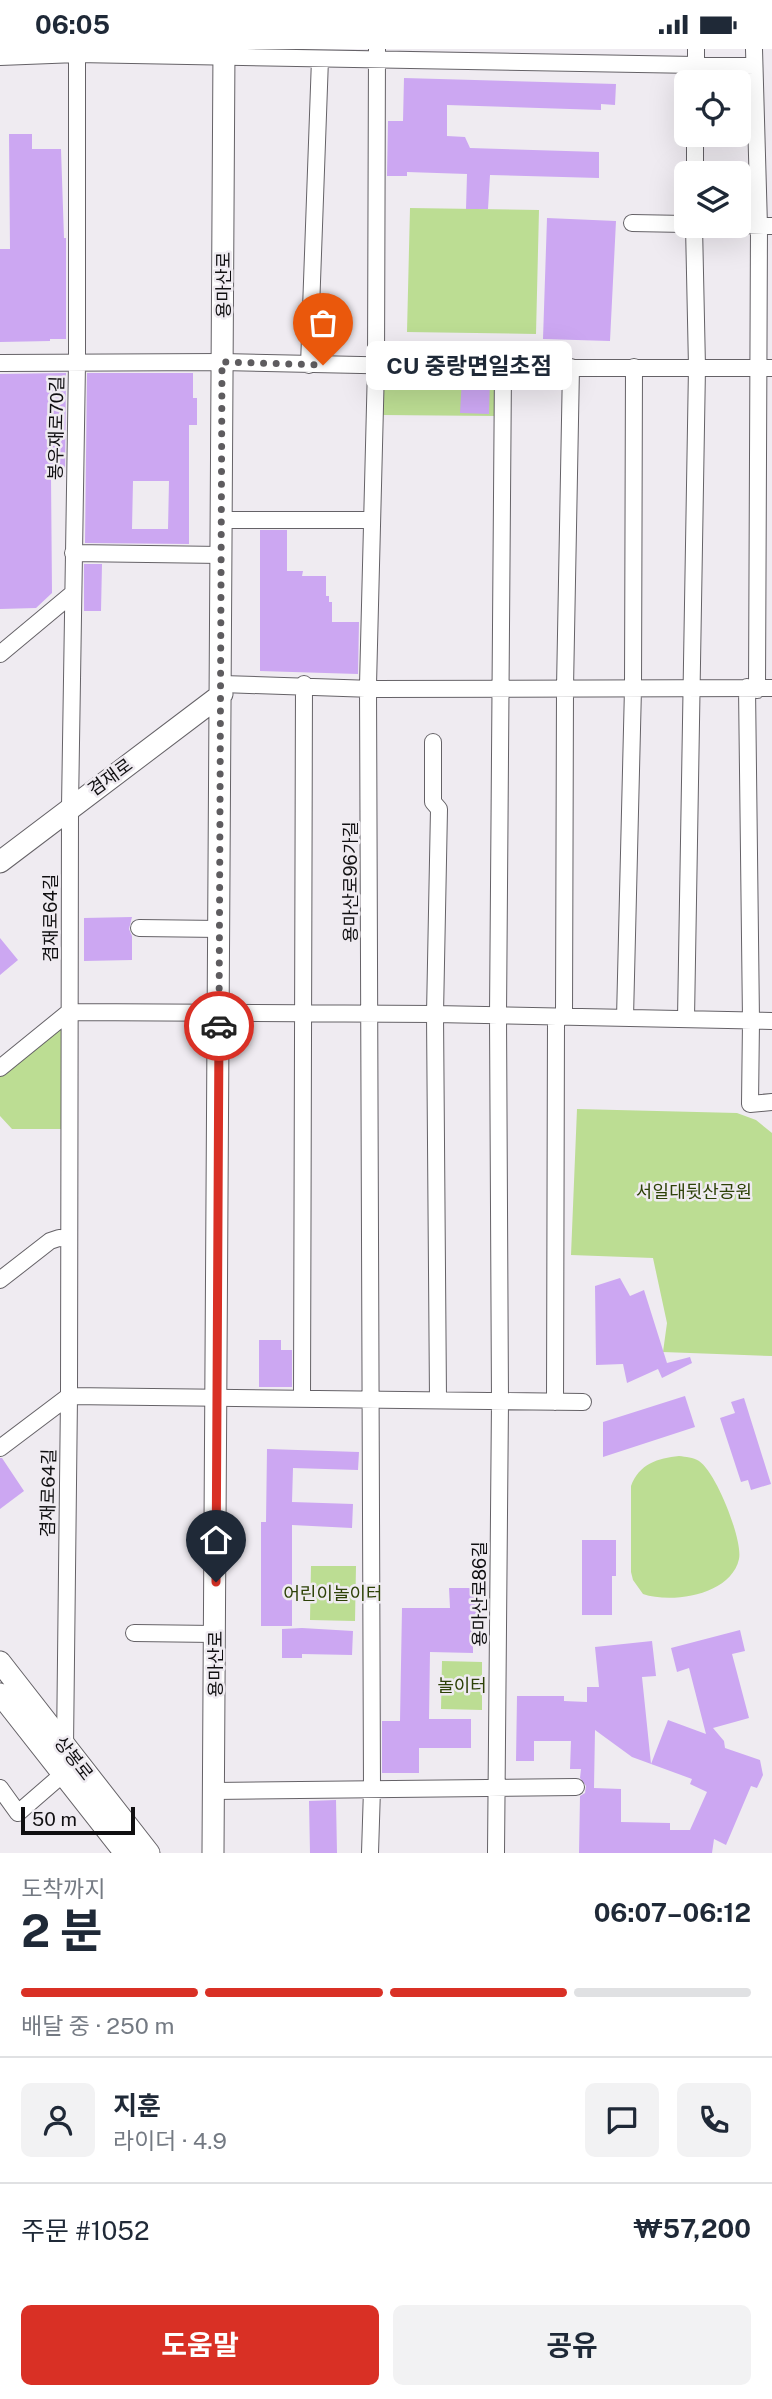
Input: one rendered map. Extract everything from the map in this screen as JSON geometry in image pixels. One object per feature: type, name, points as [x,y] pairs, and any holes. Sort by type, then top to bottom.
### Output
[{"type":"main road","name":"용마산로","points":[[213,1853],[224,53]]},
{"type":"main road","name":"겸재로","points":[[0,862],[222,689]]},
{"type":"main road","name":"상봉로","points":[[0,1662],[149,1853]]},
{"type":"main road","name":"상봉로","points":[[0,1694],[125,1853]]},
{"type":"street","points":[[0,57],[77,52],[224,53],[320,59],[377,55],[754,57],[765,226],[765,368],[750,1104],[772,1102]]},
{"type":"street","name":"봉우재로70길","points":[[69,807],[77,363],[77,52]]},
{"type":"street","name":"용마산로96가길","points":[[370,1853],[372,1789],[368,689],[376,366],[377,55]]},
{"type":"street","points":[[309,365],[320,59]]},
{"type":"street","points":[[632,223],[674,224]]},
{"type":"street","points":[[685,1020],[696,367],[694,238]]},
{"type":"street","points":[[0,363],[222,362],[503,368],[765,368]]},
{"type":"street","points":[[555,1402],[571,367]]},
{"type":"street","points":[[625,1019],[633,688],[634,367]]},
{"type":"street","name":"용마산로86길","points":[[496,1853],[503,368]]},
{"type":"street","points":[[222,520],[372,520]]},
{"type":"street","points":[[73,553],[222,555]]},
{"type":"street","points":[[0,654],[72,594]]},
{"type":"street","points":[[222,689],[304,685],[368,689],[758,688]]},
{"type":"street","points":[[302,1398],[304,685]]},
{"type":"street","points":[[433,742],[433,802],[439,809],[435,1014],[438,1399]]},
{"type":"street","name":"겸재로64길","points":[[65,1748],[69,1396],[69,807]]},
{"type":"street","points":[[139,928],[220,929]]},
{"type":"street","points":[[0,1068],[69,1012],[435,1014],[772,1021]]},
{"type":"street","points":[[0,1280],[50,1241],[68,1239]]},
{"type":"street","points":[[0,1448],[69,1396],[583,1402]]},
{"type":"street","points":[[134,1633],[215,1634]]},
{"type":"street","points":[[0,1788],[18,1813],[63,1774]]},
{"type":"street","points":[[214,1791],[576,1787]]},
{"type":"green space","points":[[410,208],[539,210],[536,334],[407,332]]},
{"type":"green space","points":[[382,374],[499,375],[499,416],[382,415]]},
{"type":"green space","points":[[68,1015],[67,1129],[12,1129],[0,1116],[0,1070]]},
{"type":"green space","name":"서일대뒷산공원","points":[[577,1109],[737,1113],[756,1120],[772,1133],[772,1356],[663,1352],[667,1323],[653,1258],[571,1255]]},
{"type":"green space","points":[[679,1456],[699,1461],[713,1478],[733,1523],[739,1559],[734,1571],[713,1589],[684,1597],[655,1597],[643,1594],[631,1572],[631,1486],[634,1478],[650,1463]]},
{"type":"green space","name":"어린이놀이터","points":[[311,1566],[356,1566],[355,1621],[310,1620]]},
{"type":"green space","name":"놀이터","points":[[442,1661],[482,1662],[482,1710],[441,1709]]},
{"type":"building","points":[[404,78],[616,84],[615,105],[601,104],[601,110],[447,105],[447,136],[465,137],[470,148],[599,152],[599,178],[490,175],[488,209],[466,209],[467,174],[407,172],[407,176],[387,176],[388,121],[403,121]]},
{"type":"building","points":[[9,134],[32,134],[32,149],[61,149],[66,238],[66,339],[0,342],[0,249],[10,249]]},
{"type":"building","points":[[547,218],[616,221],[610,341],[543,339]]},
{"type":"building","points":[[66,373],[65,477],[51,477],[52,593],[36,608],[0,609],[0,374]]},
{"type":"building","points":[[87,373],[193,373],[197,425],[189,425],[189,544],[85,543]],"holes":[[[133,481],[169,481],[168,529],[132,529]]]},
{"type":"building","points":[[462,378],[490,378],[489,414],[460,413]]},
{"type":"building","points":[[260,530],[287,530],[287,571],[303,571],[302,576],[326,576],[326,596],[329,596],[329,602],[332,602],[332,622],[359,622],[358,674],[260,671]]},
{"type":"building","points":[[84,564],[102,564],[101,611],[84,611]]},
{"type":"building","points":[[132,917],[129,929],[132,936],[132,960],[84,961],[84,918]]},
{"type":"building","points":[[0,938],[18,960],[0,975]]},
{"type":"building","points":[[620,1278],[630,1296],[644,1290],[667,1363],[690,1357],[692,1363],[662,1378],[658,1369],[627,1383],[623,1364],[596,1365],[595,1286]]},
{"type":"building","points":[[259,1340],[281,1340],[281,1350],[292,1350],[292,1387],[259,1387]]},
{"type":"building","points":[[685,1396],[695,1427],[603,1457],[603,1422]]},
{"type":"building","points":[[744,1398],[771,1484],[751,1490],[748,1480],[741,1482],[720,1418],[735,1413],[731,1402]]},
{"type":"building","points":[[267,1449],[359,1452],[358,1470],[293,1468],[292,1502],[353,1504],[352,1528],[292,1525],[292,1626],[261,1626],[261,1522],[266,1522]]},
{"type":"building","points":[[0,1458],[24,1491],[0,1509]]},
{"type":"building","points":[[582,1540],[616,1540],[612,1615],[582,1615]]},
{"type":"building","points":[[449,1588],[469,1588],[476,1592],[482,1603],[484,1622],[473,1621],[473,1653],[430,1652],[429,1719],[471,1719],[471,1748],[419,1748],[419,1773],[382,1773],[382,1721],[400,1721],[402,1608],[450,1608]]},
{"type":"building","points":[[282,1629],[353,1631],[352,1655],[302,1654],[302,1658],[282,1658]]},
{"type":"building","points":[[740,1630],[745,1651],[732,1654],[749,1718],[713,1728],[724,1741],[725,1748],[760,1760],[763,1775],[757,1788],[751,1786],[726,1845],[714,1839],[712,1853],[579,1853],[580,1796],[585,1793],[586,1786],[580,1778],[581,1769],[570,1769],[571,1741],[534,1741],[534,1761],[516,1761],[517,1696],[564,1696],[564,1701],[587,1702],[587,1687],[599,1687],[595,1647],[652,1641],[656,1676],[642,1677],[651,1764],[668,1720],[706,1734],[689,1668],[677,1672],[671,1648]],"holes":[[[595,1730],[632,1757],[692,1779],[690,1784],[707,1792],[690,1830],[670,1830],[670,1823],[621,1822],[621,1789],[594,1788]]]},
{"type":"building","points":[[336,1800],[337,1853],[310,1853],[309,1801]]},
{"type":"way so far","points":[[219,1026],[222,362],[323,365]]},
{"type":"place","name":"CU 중랑면일초점","points":[[323,365]]},
{"type":"route","points":[[216,1582],[219,1026]]}]
